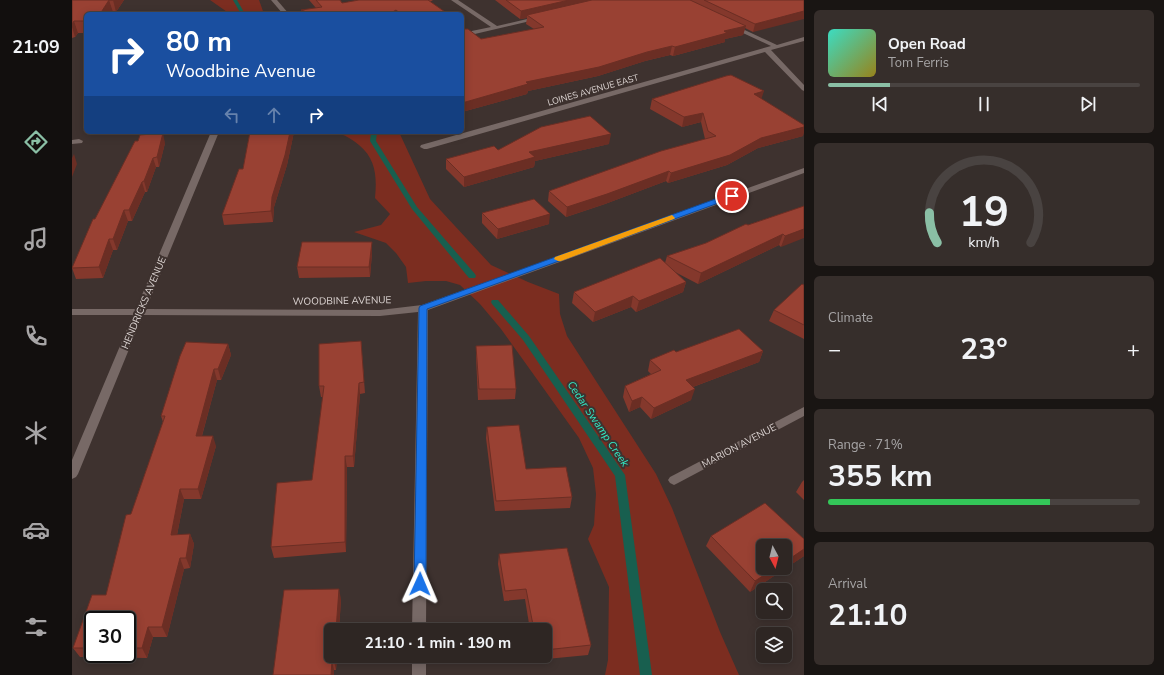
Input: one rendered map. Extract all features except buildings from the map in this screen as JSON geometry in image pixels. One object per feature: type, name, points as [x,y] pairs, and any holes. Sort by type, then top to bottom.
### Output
[{"type":"street","points":[[274,0],[284,12]]},
{"type":"street","points":[[454,0],[496,28]]},
{"type":"street","points":[[464,35],[549,16]]},
{"type":"street","points":[[726,23],[775,46],[804,39]]},
{"type":"street","name":"LOINES AVENUE EAST","points":[[424,147],[767,50],[775,46]]},
{"type":"street","points":[[767,50],[804,89]]},
{"type":"street","name":"HENDRICKS AVENUE","points":[[72,474],[214,134]]},
{"type":"street","name":"WOODBINE AVENUE","points":[[72,312],[380,313],[423,308],[804,170]]},
{"type":"street","points":[[419,623],[423,308]]},
{"type":"street","name":"MARION AVENUE","points":[[674,480],[804,412]]},
{"type":"street","points":[[419,663],[419,675]]},
{"type":"shaded area","points":[[210,0],[259,0],[263,12],[227,12]]},
{"type":"shaded area","points":[[340,134],[400,134],[430,199],[491,265],[559,294],[560,314],[567,336],[656,474],[672,508],[720,632],[739,675],[605,675],[608,660],[609,587],[588,539],[594,525],[596,494],[593,468],[579,438],[501,329],[480,304],[460,285],[446,281],[408,283],[406,267],[396,253],[386,243],[354,232],[381,225],[390,214],[375,198],[376,183],[374,169],[369,156],[365,150],[348,137]]},
{"type":"waterway","name":"Cedar Swamp Creek","points":[[235,0],[242,12]]},
{"type":"waterway","name":"Cedar Swamp Creek","points":[[374,134],[373,141],[414,208],[472,276]]},
{"type":"waterway","name":"Cedar Swamp Creek","points":[[495,302],[526,338],[620,475],[646,675]]},
{"type":"slow traffic","points":[[558,259],[672,218]]},
{"type":"route","points":[[420,584],[423,308],[732,196]]}]
